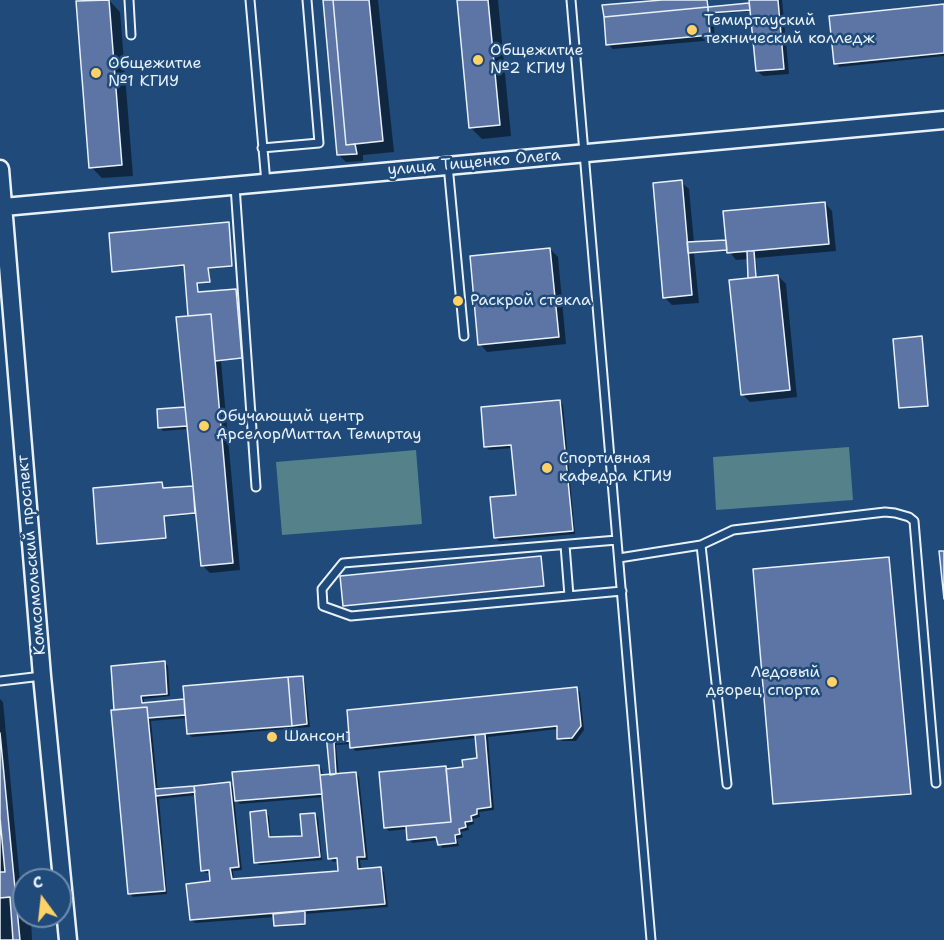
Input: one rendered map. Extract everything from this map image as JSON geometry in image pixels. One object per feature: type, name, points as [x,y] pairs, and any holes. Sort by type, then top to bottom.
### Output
[{"type":"street","name":"улица Тищенко Олега","points":[[4,207],[944,120]]},
{"type":"street","name":"Комсомольский проспект","points":[[0,169],[42,676],[68,940]]},
{"type":"lane","points":[[129,0],[131,35]]},
{"type":"lane","points":[[250,0],[266,183]]},
{"type":"lane","points":[[262,148],[319,143],[307,0]]},
{"type":"lane","points":[[570,0],[651,940]]},
{"type":"lane","points":[[448,165],[464,336]]},
{"type":"lane","points":[[235,186],[256,487]]},
{"type":"lane","points":[[619,558],[701,544],[733,530],[885,512],[902,514],[914,521],[936,783]]},
{"type":"lane","points":[[617,540],[343,564],[322,588],[323,606],[351,615],[622,591]]},
{"type":"lane","points":[[701,544],[727,784]]},
{"type":"lane","points":[[564,545],[569,596]]},
{"type":"lane","points":[[0,681],[42,676]]},
{"type":"green space","points":[[849,447],[853,500],[716,510],[713,457]]},
{"type":"green space","points":[[416,450],[422,524],[282,535],[276,462]]},
{"type":"building","points":[[109,0],[122,165],[89,168],[76,1]]},
{"type":"building","points":[[323,0],[333,0],[346,145],[355,144],[357,154],[337,155]]},
{"type":"building","points":[[333,0],[369,0],[383,141],[346,145]]},
{"type":"building","points":[[457,0],[488,0],[500,125],[469,128]]},
{"type":"building","points":[[662,0],[707,0],[708,7],[604,17],[602,5]]},
{"type":"building","points":[[749,0],[778,0],[784,69],[756,71]]},
{"type":"building","points":[[749,3],[750,10],[708,13],[708,7]]},
{"type":"building","points":[[944,4],[944,53],[834,64],[829,16]]},
{"type":"building","points":[[708,7],[710,35],[606,45],[604,17]]},
{"type":"building","points":[[682,180],[692,295],[663,298],[653,183]]},
{"type":"building","points":[[825,202],[829,244],[727,253],[723,211]]},
{"type":"building","points":[[229,222],[232,266],[208,268],[210,282],[197,283],[198,292],[236,289],[242,358],[215,361],[211,314],[188,316],[184,265],[112,272],[109,233]]},
{"type":"building","points":[[726,240],[727,250],[688,253],[687,242]]},
{"type":"building","points":[[550,248],[559,337],[478,345],[470,256]]},
{"type":"building","points":[[747,251],[754,251],[756,277],[748,278]]},
{"type":"building","points":[[778,275],[790,390],[741,395],[729,280]]},
{"type":"building","points":[[211,314],[233,563],[201,566],[176,317]]},
{"type":"building","points":[[922,336],[928,406],[899,408],[893,339]]},
{"type":"building","points":[[560,400],[573,531],[494,538],[490,497],[516,495],[511,445],[484,447],[481,407]]},
{"type":"building","points":[[185,407],[187,426],[158,428],[157,409]]},
{"type":"building","points":[[162,482],[163,488],[193,486],[195,513],[164,516],[166,538],[97,544],[93,488]]},
{"type":"building","points":[[939,551],[944,551],[944,599]]},
{"type":"building","points":[[541,556],[544,586],[343,606],[340,576]]},
{"type":"building","name":"Ледовый дворец спорта","points":[[889,557],[911,794],[773,804],[753,569]]},
{"type":"building","points":[[165,661],[167,694],[141,696],[142,703],[184,699],[185,715],[148,718],[147,707],[114,710],[111,666]]},
{"type":"building","points":[[303,676],[307,724],[292,726],[288,677]]},
{"type":"building","points":[[288,677],[292,726],[187,734],[183,686]]},
{"type":"building","points":[[577,687],[581,726],[572,738],[557,739],[557,726],[350,748],[347,710]]},
{"type":"building","points":[[147,707],[165,891],[128,894],[111,710]]},
{"type":"building","points":[[349,732],[349,741],[334,742],[336,774],[330,775],[326,734]]},
{"type":"building","points":[[0,733],[13,868],[12,928],[19,928],[20,940],[0,940]]},
{"type":"building","points":[[485,734],[491,807],[477,809],[477,814],[471,816],[472,821],[465,822],[466,827],[459,829],[460,834],[455,835],[456,843],[438,845],[436,837],[407,840],[406,826],[451,822],[446,769],[463,767],[462,760],[477,758],[475,735]]},
{"type":"building","points":[[319,765],[322,794],[235,801],[232,772]]},
{"type":"building","points":[[446,766],[451,822],[384,828],[379,772]]},
{"type":"building","points":[[356,772],[365,857],[357,857],[358,869],[381,867],[385,904],[190,920],[186,884],[210,881],[209,870],[201,871],[194,786],[230,782],[239,867],[230,868],[232,879],[338,871],[337,858],[328,859],[320,775]]},
{"type":"building","points":[[194,786],[195,792],[156,796],[155,789]]},
{"type":"building","points":[[266,810],[269,837],[302,836],[300,814],[315,813],[320,857],[254,863],[250,812]]},
{"type":"building","points":[[0,818],[5,872],[0,872]]},
{"type":"building","points":[[10,897],[13,940],[0,940],[0,898]]},
{"type":"building","points":[[305,911],[305,924],[274,926],[273,914]]},
{"type":"place","name":"Темиртауский технический колледж","points":[[692,30]]},
{"type":"place","name":"Общежитие №2 КГИУ","points":[[478,60]]},
{"type":"place","name":"Общежитие №1 КГИУ","points":[[96,73]]},
{"type":"place","name":"Раскрой стекла","points":[[458,301]]},
{"type":"place","name":"Обучающий центр АрселорМиттал Темиртау","points":[[204,426]]},
{"type":"place","name":"Спортивная кафедра КГИУ","points":[[547,468]]},
{"type":"place","name":"Ледовый дворец спорта","points":[[832,682]]},
{"type":"place","name":"Шансон","points":[[272,737]]}]
